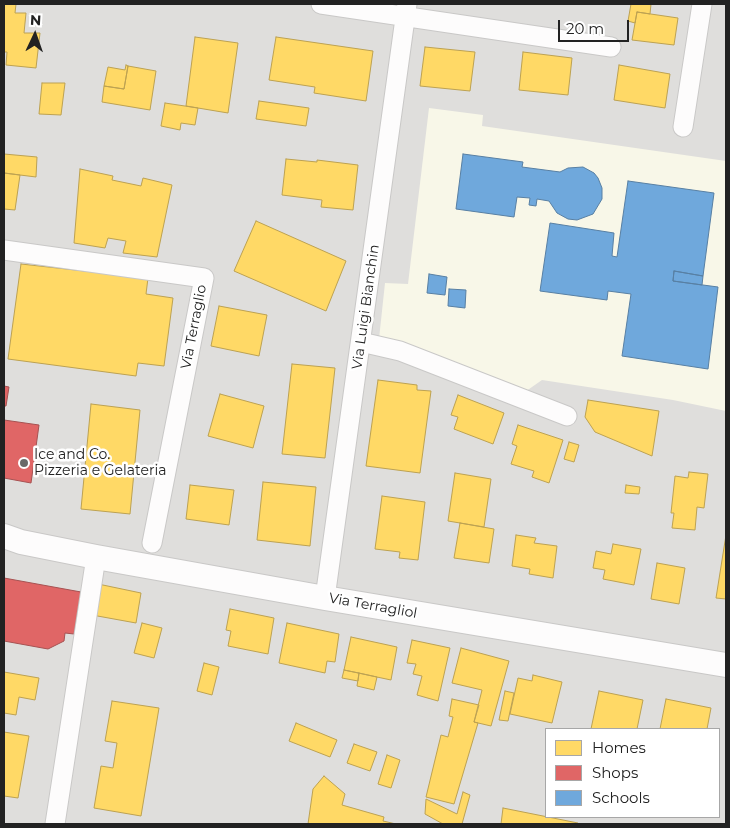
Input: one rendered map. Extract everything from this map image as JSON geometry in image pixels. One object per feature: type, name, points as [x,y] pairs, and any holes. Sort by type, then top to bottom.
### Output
[{"type":"street","points":[[321,4],[407,10],[611,47]]},
{"type":"street","points":[[683,127],[702,4]]},
{"type":"street","name":"Via Luigi Bianchin","points":[[325,598],[407,10]]},
{"type":"street","name":"Via Terraglio","points":[[4,250],[204,278],[152,543]]},
{"type":"street","points":[[361,342],[400,351],[567,416]]},
{"type":"street","name":"Via Terragliol","points":[[10,540],[325,598],[726,665]]},
{"type":"street","points":[[55,824],[96,557]]},
{"type":"shaded area","points":[[4,4],[726,4],[726,824],[4,824]]},
{"type":"shaded area","points":[[429,108],[483,115],[482,126],[726,161],[726,411],[673,400],[542,380],[522,394],[379,339],[385,283],[408,284]]},
{"type":"building: Homes","points":[[4,4],[16,4],[15,13],[26,13],[24,33],[40,33],[36,68],[6,65],[7,52],[4,52]]},
{"type":"building: Homes","points":[[631,4],[651,4],[650,14],[637,12],[635,23],[628,21]]},
{"type":"building: Homes","points":[[637,12],[678,18],[674,45],[632,40]]},
{"type":"building: Homes","points":[[195,37],[238,43],[228,113],[186,106]]},
{"type":"building: Homes","points":[[276,37],[373,51],[366,101],[314,93],[315,87],[269,80]]},
{"type":"building: Homes","points":[[425,47],[475,52],[470,91],[420,86]]},
{"type":"building: Homes","points":[[523,52],[572,58],[568,95],[519,90]]},
{"type":"building: Homes","points":[[126,65],[128,66],[124,89],[104,86],[108,67],[125,70]]},
{"type":"building: Homes","points":[[619,65],[670,74],[665,108],[614,100]]},
{"type":"building: Homes","points":[[128,66],[156,71],[150,110],[102,102],[104,86],[124,89]]},
{"type":"building: Homes","points":[[42,83],[65,83],[61,115],[39,114]]},
{"type":"building: Homes","points":[[259,101],[309,108],[306,126],[256,119]]},
{"type":"building: Homes","points":[[165,103],[198,108],[195,125],[181,123],[180,130],[161,126]]},
{"type":"building: Homes","points":[[4,154],[37,157],[36,177],[4,173]]},
{"type":"building: Homes","points":[[286,159],[317,162],[317,160],[358,165],[353,210],[321,207],[322,200],[282,195]]},
{"type":"building: Homes","points":[[80,169],[113,176],[112,180],[141,186],[143,178],[172,185],[157,257],[123,253],[126,241],[108,238],[105,248],[74,243]]},
{"type":"building: Homes","points":[[4,173],[20,175],[15,210],[4,209]]},
{"type":"building: Homes","points":[[256,221],[346,261],[326,311],[234,271]]},
{"type":"building: Homes","points":[[21,264],[148,278],[146,294],[173,298],[164,366],[138,363],[136,376],[8,359]]},
{"type":"building: Homes","points":[[219,306],[267,315],[259,356],[211,346]]},
{"type":"building: Homes","points":[[292,364],[335,368],[325,458],[282,454]]},
{"type":"building: Homes","points":[[378,380],[417,385],[417,390],[431,391],[420,473],[366,466]]},
{"type":"building: Homes","points":[[220,394],[264,406],[253,448],[208,436]]},
{"type":"building: Homes","points":[[458,395],[504,413],[493,444],[454,429],[458,417],[451,415]]},
{"type":"building: Homes","points":[[588,400],[659,411],[652,456],[595,432],[585,417]]},
{"type":"building: Homes","points":[[91,404],[140,410],[130,514],[81,509]]},
{"type":"building: Homes","points":[[518,425],[563,440],[549,483],[532,477],[534,471],[511,464],[517,446],[512,444]]},
{"type":"building: Homes","points":[[569,442],[579,445],[574,462],[564,459]]},
{"type":"building: Homes","points":[[689,472],[708,474],[704,508],[697,507],[695,530],[672,528],[674,513],[671,513],[675,476],[688,478]]},
{"type":"building: Homes","points":[[455,473],[491,479],[484,527],[448,521]]},
{"type":"building: Homes","points":[[263,482],[316,487],[310,546],[257,540]]},
{"type":"building: Homes","points":[[190,485],[234,490],[229,525],[186,519]]},
{"type":"building: Homes","points":[[626,485],[640,487],[639,494],[625,493]]},
{"type":"building: Homes","points":[[382,496],[425,502],[418,560],[399,558],[400,552],[375,549]]},
{"type":"building: Homes","points":[[460,523],[494,529],[489,563],[454,558]]},
{"type":"building: Homes","points":[[516,535],[536,538],[534,543],[557,546],[553,578],[529,574],[530,569],[512,566]]},
{"type":"building: Homes","points":[[726,535],[726,599],[716,598]]},
{"type":"building: Homes","points":[[613,544],[641,549],[634,585],[603,579],[605,570],[593,568],[596,551],[611,554]]},
{"type":"building: Homes","points":[[657,563],[685,568],[679,604],[651,599]]},
{"type":"building: Homes","points":[[98,584],[141,593],[136,623],[92,615]]},
{"type":"building: Homes","points":[[230,609],[274,618],[268,654],[228,646],[231,631],[226,630]]},
{"type":"building: Homes","points":[[142,623],[162,628],[154,658],[134,653]]},
{"type":"building: Homes","points":[[287,623],[339,634],[335,662],[327,661],[325,673],[279,663]]},
{"type":"building: Homes","points":[[351,637],[397,647],[391,680],[344,670]]},
{"type":"building: Homes","points":[[412,640],[450,648],[438,701],[417,695],[422,676],[413,674],[416,664],[407,663]]},
{"type":"building: Homes","points":[[461,648],[509,661],[491,726],[474,722],[482,690],[452,683]]},
{"type":"building: Homes","points":[[204,663],[219,667],[212,695],[197,691]]},
{"type":"building: Homes","points":[[344,670],[359,673],[358,681],[342,678]]},
{"type":"building: Homes","points":[[4,672],[39,678],[35,700],[19,697],[16,715],[4,713]]},
{"type":"building: Homes","points":[[359,673],[377,677],[374,690],[357,686]]},
{"type":"building: Homes","points":[[533,675],[562,682],[552,723],[510,714],[518,678],[532,681]]},
{"type":"building: Homes","points":[[505,691],[514,693],[508,721],[499,720]]},
{"type":"building: Homes","points":[[599,691],[643,700],[637,728],[591,728]]},
{"type":"building: Homes","points":[[452,699],[479,705],[474,722],[478,723],[454,804],[426,797],[441,735],[448,737],[453,717],[449,716]]},
{"type":"building: Homes","points":[[666,699],[711,708],[707,728],[660,728]]},
{"type":"building: Homes","points":[[112,701],[159,708],[141,816],[94,808],[101,766],[113,768],[117,743],[105,741]]},
{"type":"building: Homes","points":[[296,723],[337,740],[330,757],[289,741]]},
{"type":"building: Homes","points":[[4,732],[29,736],[18,798],[4,796]]},
{"type":"building: Homes","points":[[354,744],[377,752],[370,771],[347,763]]},
{"type":"building: Homes","points":[[387,755],[400,760],[391,788],[378,784]]},
{"type":"building: Homes","points":[[324,776],[345,794],[342,805],[384,817],[383,821],[396,824],[308,824],[313,789]]},
{"type":"building: Homes","points":[[463,792],[470,795],[462,824],[443,824],[425,814],[426,799],[457,814]]},
{"type":"building: Homes","points":[[503,808],[545,816],[545,818],[578,823],[578,824],[501,824]]},
{"type":"building: Shops","points":[[4,386],[9,387],[6,406],[4,406]]},
{"type":"building: Shops","points":[[4,420],[39,425],[31,483],[4,478]]},
{"type":"building: Shops","points":[[4,578],[81,592],[74,634],[65,633],[64,641],[48,649],[4,641]]},
{"type":"building: Schools","points":[[463,154],[523,162],[522,167],[560,172],[568,168],[583,167],[594,173],[598,178],[602,188],[602,199],[593,214],[577,220],[568,219],[557,213],[549,201],[537,199],[536,206],[529,205],[530,198],[517,197],[514,217],[456,209]]},
{"type":"building: Schools","points":[[628,181],[714,193],[703,276],[674,271],[673,281],[718,287],[708,369],[622,356],[631,294],[608,291],[607,300],[540,291],[550,223],[614,233],[612,256],[617,257]]},
{"type":"building: Schools","points":[[674,271],[703,276],[702,285],[673,281]]},
{"type":"building: Schools","points":[[429,274],[447,277],[445,295],[427,293]]},
{"type":"building: Schools","points":[[449,289],[466,290],[465,308],[448,306]]},
{"type":"place","name":"Ice and Co. Pizzeria e Gelateria","points":[[24,463]]}]
